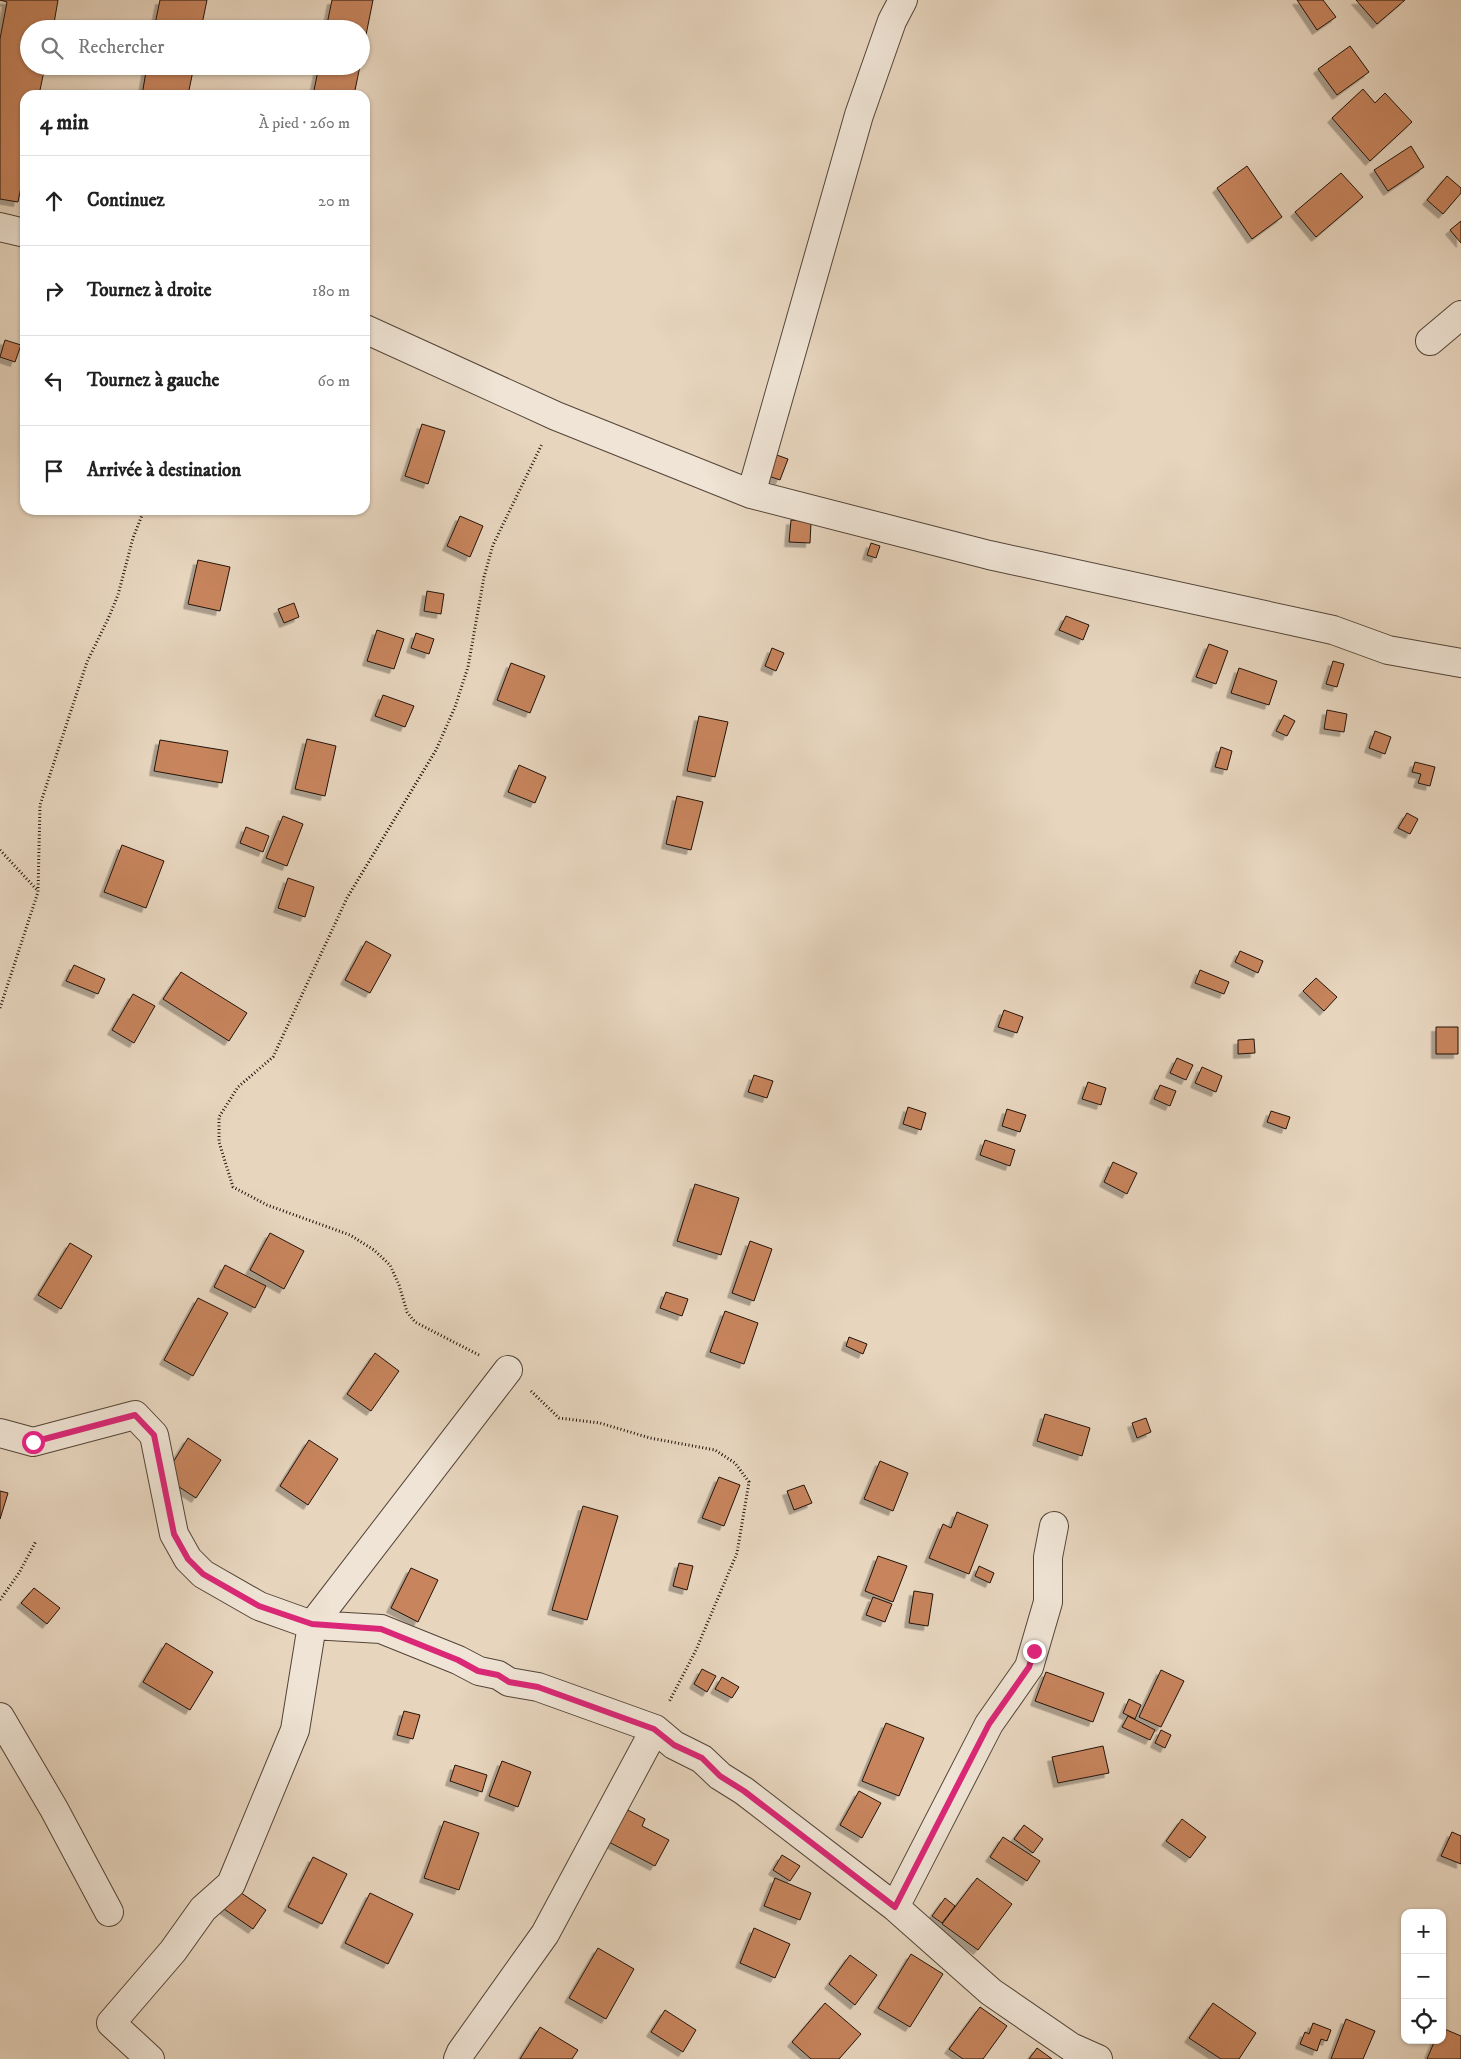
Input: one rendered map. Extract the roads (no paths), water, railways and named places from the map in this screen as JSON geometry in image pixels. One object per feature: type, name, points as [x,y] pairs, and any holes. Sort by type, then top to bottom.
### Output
[{"type":"street","points":[[751,494],[859,115],[892,21],[903,0]]},
{"type":"street","points":[[0,227],[20,232]]},
{"type":"street","points":[[1430,341],[1461,315]]},
{"type":"street","points":[[370,331],[556,416],[751,494],[989,555],[1333,630],[1388,650],[1461,663]]},
{"type":"street","points":[[150,2059],[111,2023],[173,1951],[203,1909],[232,1884],[295,1730],[312,1624],[508,1370]]},
{"type":"street","points":[[0,1433],[33,1442],[135,1415],[154,1435],[174,1534],[188,1559],[203,1574],[259,1606],[312,1624],[381,1629],[458,1660],[478,1671],[498,1675],[509,1682],[538,1687],[654,1729],[674,1745],[702,1758],[720,1776],[744,1791],[895,1907],[991,1992],[1070,2047],[1098,2059]]},
{"type":"street","points":[[895,1907],[989,1724],[1029,1667],[1048,1602],[1048,1557],[1054,1526]]},
{"type":"street","points":[[0,1717],[54,1809],[109,1912]]},
{"type":"street","points":[[458,2059],[461,2052],[545,1934],[654,1729]]}]
